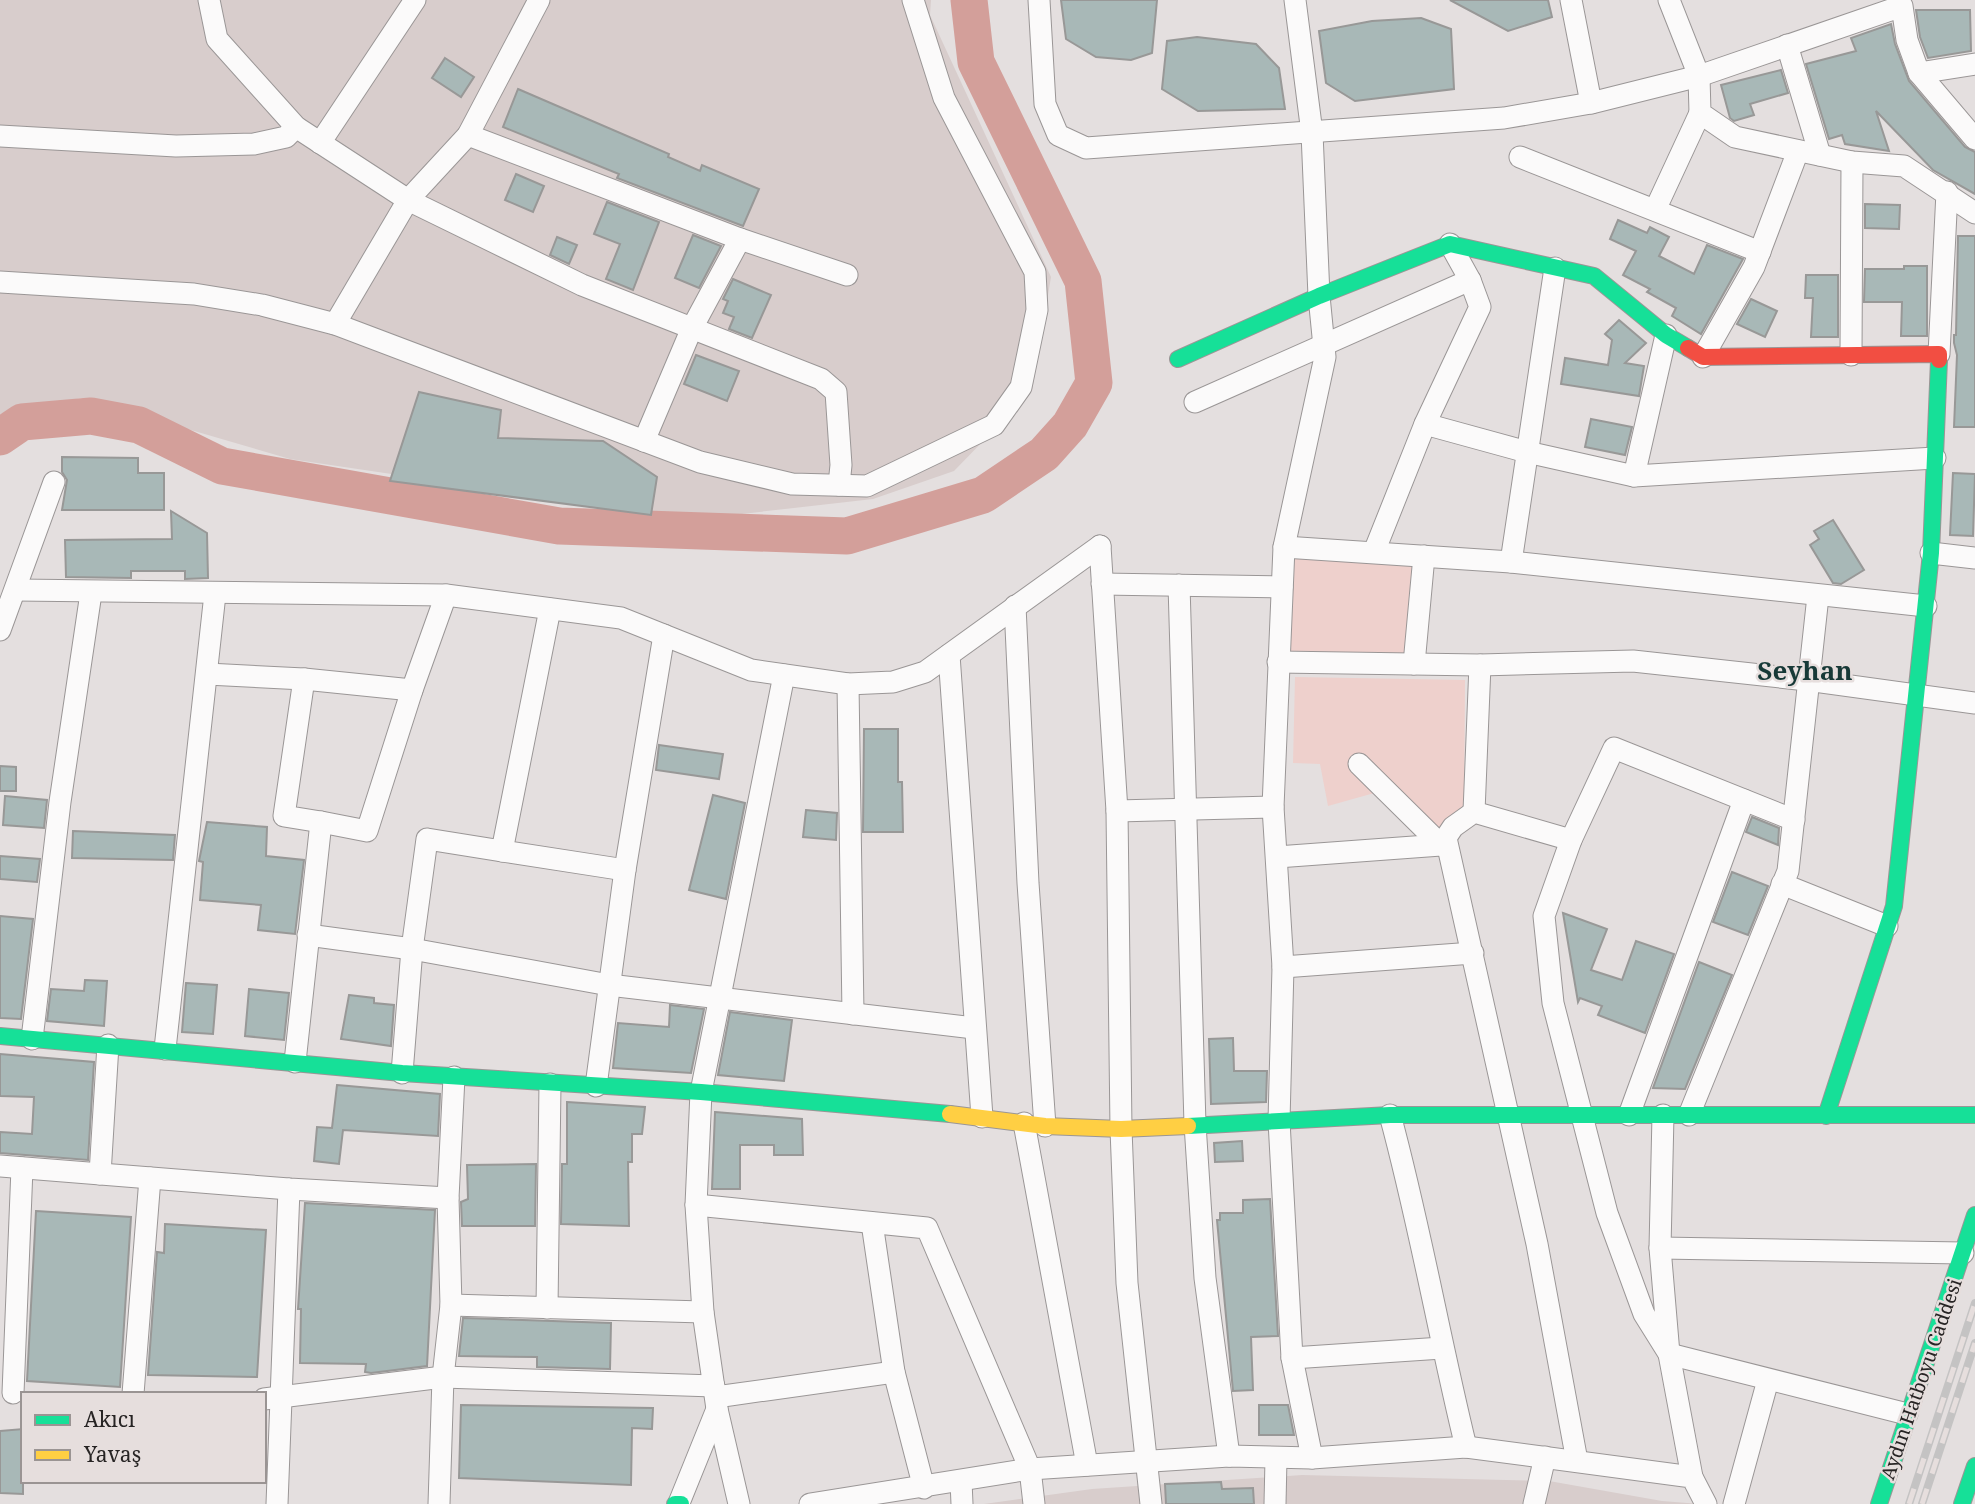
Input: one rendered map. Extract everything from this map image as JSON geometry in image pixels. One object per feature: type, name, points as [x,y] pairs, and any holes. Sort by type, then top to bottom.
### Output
[{"type":"street","points":[[209,0],[217,38],[296,127],[408,200],[582,285],[821,379],[836,392],[841,465],[839,485]]},
{"type":"street","points":[[320,143],[415,0]]},
{"type":"street","points":[[335,324],[408,200],[468,135],[539,0]]},
{"type":"street","points":[[0,282],[194,294],[262,305],[335,324],[700,462],[792,484],[867,486],[994,425],[1021,387],[1037,310],[1035,272],[944,98],[913,0]]},
{"type":"street","points":[[1039,0],[1045,104],[1058,135],[1086,148],[1504,118],[1591,103],[1699,76],[1902,3],[1907,40],[1919,73],[1975,139]]},
{"type":"street","points":[[1295,0],[1312,133],[1319,296],[1325,357],[1284,547],[1273,807],[1283,968],[1279,1121],[1292,1358],[1312,1458]]},
{"type":"street","points":[[1572,0],[1591,103]]},
{"type":"street","points":[[1655,210],[1700,113],[1699,76],[1669,0]]},
{"type":"street","points":[[1787,45],[1820,155]]},
{"type":"street","points":[[1919,73],[1975,64]]},
{"type":"street","points":[[1700,113],[1735,137],[1852,162],[1904,166],[1975,213]]},
{"type":"street","points":[[0,136],[176,146],[254,144],[286,137],[296,127]]},
{"type":"street","points":[[468,135],[740,239],[847,275]]},
{"type":"street","points":[[1703,357],[1754,267],[1798,150]]},
{"type":"street","points":[[1520,157],[1760,252]]},
{"type":"street","points":[[1851,355],[1852,162]]},
{"type":"street","points":[[1826,1116],[1894,906],[1931,553],[1947,192]]},
{"type":"street","points":[[644,441],[692,328],[740,239]]},
{"type":"street","points":[[1374,552],[1425,424],[1480,307],[1470,280],[1450,244]]},
{"type":"street","points":[[1178,359],[1319,296],[1450,244],[1594,276],[1666,335],[1703,357],[1939,354]]},
{"type":"street","points":[[1511,562],[1555,268]]},
{"type":"street","points":[[1195,402],[1470,280]]},
{"type":"street","points":[[1634,475],[1666,335]]},
{"type":"street","points":[[1425,424],[1527,452],[1634,475],[1935,458]]},
{"type":"street","points":[[0,630],[54,482]]},
{"type":"street","points":[[16,590],[91,593],[446,595],[621,618],[751,670],[848,684],[893,682],[925,672],[1100,546],[1117,811],[1121,1129],[1127,1283],[1149,1462],[1151,1504]]},
{"type":"street","points":[[1284,547],[1511,562],[1926,606]]},
{"type":"street","points":[[1931,553],[1975,558]]},
{"type":"street","points":[[1414,664],[1424,556]]},
{"type":"street","points":[[1102,584],[1282,587]]},
{"type":"street","points":[[1179,585],[1183,809],[1195,1124],[1205,1278],[1229,1456]]},
{"type":"street","points":[[32,1039],[60,802],[91,593]]},
{"type":"street","points":[[165,1049],[215,594]]},
{"type":"street","points":[[304,679],[284,816],[367,831],[446,595]]},
{"type":"street","points":[[1689,1115],[1788,871],[1818,596]]},
{"type":"street","points":[[1015,606],[1028,883],[1035,1125],[1087,1465]]},
{"type":"street","points":[[502,851],[550,609]]},
{"type":"street","points":[[596,1086],[625,870],[664,635]]},
{"type":"street","points":[[950,655],[982,1117]]},
{"type":"street","points":[[1278,662],[1480,665],[1633,661],[1807,680],[1975,703]]},
{"type":"street","points":[[1474,811],[1480,665]]},
{"type":"street","points":[[207,674],[304,679],[412,690]]},
{"type":"street","points":[[740,1504],[716,1397],[703,1312],[696,1205],[701,1092],[784,675]]},
{"type":"street","points":[[848,684],[853,1014]]},
{"type":"street","points":[[1794,820],[1614,748],[1571,840],[1544,916],[1553,1003],[1607,1213],[1644,1314],[1669,1354],[1907,1415]]},
{"type":"street","points":[[1359,764],[1444,841],[1473,953],[1537,1244],[1577,1461]]},
{"type":"street","points":[[1629,1115],[1744,800]]},
{"type":"street","points":[[1117,811],[1273,807]]},
{"type":"street","points":[[1277,857],[1444,841],[1464,817],[1474,811],[1571,840]]},
{"type":"street","points":[[295,1062],[321,822]]},
{"type":"street","points":[[402,1073],[412,949],[427,839],[625,870]]},
{"type":"street","points":[[1782,884],[1887,926]]},
{"type":"street","points":[[308,935],[412,949],[609,985],[974,1028]]},
{"type":"street","points":[[1283,968],[1473,953]]},
{"type":"street","points":[[0,1036],[165,1049],[402,1073],[701,1092],[982,1117],[1035,1125],[1121,1129],[1390,1115],[1975,1115]]},
{"type":"street","points":[[100,1174],[108,1045]]},
{"type":"street","points":[[439,1504],[443,1377],[450,1305],[448,1198],[453,1077]]},
{"type":"street","points":[[547,1308],[550,1084]]},
{"type":"street","points":[[1390,1115],[1413,1200],[1442,1348],[1466,1447]]},
{"type":"street","points":[[1663,1115],[1660,1248],[1669,1354],[1692,1477],[1706,1504]]},
{"type":"street","points":[[0,1166],[289,1189],[448,1198]]},
{"type":"street","points":[[12,1392],[22,1168]]},
{"type":"street","points":[[133,1392],[149,1178]]},
{"type":"street","points":[[277,1504],[272,1399],[289,1189]]},
{"type":"street","points":[[696,1205],[927,1228],[1030,1469],[1034,1504]]},
{"type":"street","name":"Aydın Hatboyu Caddesi","points":[[1879,1504],[1975,1215]]},
{"type":"street","points":[[872,1223],[894,1372],[924,1488]]},
{"type":"street","points":[[1660,1248],[1963,1253]]},
{"type":"street","points":[[450,1305],[703,1312]]},
{"type":"street","points":[[1292,1358],[1442,1348]]},
{"type":"street","points":[[272,1399],[443,1377],[716,1397],[894,1372]]},
{"type":"street","points":[[1734,1504],[1768,1380]]},
{"type":"street","points":[[678,1504],[716,1397]]},
{"type":"street","points":[[810,1504],[924,1488],[1030,1469],[1229,1456],[1312,1458],[1466,1447],[1692,1477]]},
{"type":"street","points":[[1534,1504],[1545,1457]]},
{"type":"street","points":[[1275,1504],[1276,1459]]},
{"type":"street","points":[[1962,1504],[1974,1470]]},
{"type":"street","points":[[961,1481],[961,1504]]},
{"type":"shaded area","points":[[0,0],[931,0],[930,15],[1051,277],[1032,391],[954,471],[873,499],[697,519],[290,459],[81,398],[0,414]]},
{"type":"shaded area","points":[[1284,547],[1424,556],[1414,664],[1278,662]]},
{"type":"shaded area","points":[[1295,677],[1465,680],[1464,817],[1441,845],[1385,790],[1328,806],[1320,764],[1293,763]]},
{"type":"shaded area","points":[[1302,1475],[1549,1481],[1662,1501],[1700,1504],[984,1504],[1092,1489]]},
{"type":"building","points":[[1061,0],[1157,0],[1152,53],[1131,60],[1096,57],[1066,39]]},
{"type":"building","points":[[1450,0],[1548,0],[1552,17],[1508,31]]},
{"type":"building","points":[[1916,10],[1970,10],[1971,51],[1928,58],[1920,37]]},
{"type":"building","points":[[1421,18],[1451,29],[1454,89],[1355,101],[1326,83],[1319,31],[1372,21]]},
{"type":"building","points":[[1891,24],[1895,44],[1909,81],[1965,147],[1975,152],[1975,194],[1933,170],[1876,111],[1889,151],[1845,144],[1842,135],[1829,139],[1806,64],[1856,51],[1851,38]]},
{"type":"building","points":[[1197,37],[1256,44],[1279,68],[1285,109],[1198,111],[1162,89],[1167,41]]},
{"type":"building","points":[[445,58],[474,77],[461,97],[432,78]]},
{"type":"building","points":[[1781,70],[1788,93],[1750,104],[1754,115],[1734,121],[1730,118],[1721,85]]},
{"type":"building","points":[[518,89],[669,154],[668,157],[700,171],[702,165],[759,189],[743,226],[617,178],[619,174],[503,127]]},
{"type":"building","points":[[516,174],[544,186],[533,212],[505,200]]},
{"type":"building","points":[[607,202],[659,222],[633,290],[606,279],[620,244],[594,234]]},
{"type":"building","points":[[1865,204],[1900,205],[1899,229],[1865,228]]},
{"type":"building","points":[[1618,220],[1647,233],[1650,227],[1669,237],[1659,256],[1694,274],[1707,245],[1743,259],[1701,334],[1672,316],[1676,308],[1647,292],[1650,289],[1623,275],[1636,251],[1610,239]]},
{"type":"building","points":[[693,235],[721,246],[699,288],[675,278]]},
{"type":"building","points":[[1958,236],[1975,236],[1975,427],[1954,427]]},
{"type":"building","points":[[557,237],[577,245],[569,264],[550,255]]},
{"type":"building","points":[[1904,266],[1927,266],[1927,336],[1901,336],[1902,302],[1864,302],[1865,269],[1904,269]]},
{"type":"building","points":[[1806,275],[1838,275],[1838,337],[1811,337],[1813,298],[1805,298]]},
{"type":"building","points":[[733,279],[771,295],[752,338],[729,329],[734,317],[723,313],[728,301],[723,299]]},
{"type":"building","points":[[1751,299],[1777,311],[1765,337],[1737,324]]},
{"type":"building","points":[[1619,320],[1646,343],[1625,363],[1644,366],[1639,396],[1561,384],[1565,358],[1608,365],[1612,340],[1605,334]]},
{"type":"building","points":[[696,355],[739,371],[727,401],[684,384]]},
{"type":"building","points":[[419,392],[501,410],[498,438],[603,441],[657,477],[651,515],[390,481]]},
{"type":"building","points":[[1591,419],[1632,427],[1625,455],[1585,447]]},
{"type":"building","points":[[62,457],[138,458],[138,473],[164,473],[164,510],[62,510],[67,480],[62,472]]},
{"type":"building","points":[[1953,473],[1975,474],[1973,536],[1950,535]]},
{"type":"building","points":[[171,511],[207,533],[208,578],[185,579],[185,571],[131,571],[131,578],[66,577],[65,540],[172,539]]},
{"type":"building","points":[[1833,520],[1864,570],[1841,584],[1833,583],[1810,545],[1819,539],[1814,531]]},
{"type":"building","points":[[864,729],[898,729],[898,782],[902,782],[903,832],[863,832]]},
{"type":"building","points":[[659,745],[723,754],[719,779],[656,770]]},
{"type":"building","points":[[0,766],[16,767],[16,791],[0,791]]},
{"type":"building","points":[[713,795],[745,803],[726,899],[689,890]]},
{"type":"building","points":[[5,796],[47,800],[44,828],[3,825]]},
{"type":"building","points":[[806,810],[837,813],[836,840],[803,837]]},
{"type":"building","points":[[1752,817],[1779,828],[1778,845],[1746,832]]},
{"type":"building","points":[[207,822],[267,827],[266,856],[304,860],[295,934],[258,930],[261,905],[200,900],[203,862],[199,861]]},
{"type":"building","points":[[73,831],[175,835],[173,860],[72,858]]},
{"type":"building","points":[[0,856],[40,859],[37,882],[0,879]]},
{"type":"building","points":[[1732,872],[1768,886],[1748,935],[1713,922]]},
{"type":"building","points":[[1563,913],[1607,929],[1591,970],[1622,980],[1636,941],[1674,954],[1645,1033],[1598,1015],[1602,1006],[1580,998],[1578,1002]]},
{"type":"building","points":[[0,916],[33,919],[21,1019],[0,1018]]},
{"type":"building","points":[[1699,962],[1732,975],[1685,1089],[1653,1088]]},
{"type":"building","points":[[85,980],[107,981],[104,1026],[47,1021],[51,989],[84,991]]},
{"type":"building","points":[[186,983],[217,985],[213,1034],[182,1032]]},
{"type":"building","points":[[249,989],[289,993],[284,1040],[245,1036]]},
{"type":"building","points":[[349,995],[374,998],[374,1003],[394,1005],[391,1046],[341,1039]]},
{"type":"building","points":[[670,1005],[704,1009],[691,1073],[613,1068],[618,1023],[669,1027]]},
{"type":"building","points":[[730,1012],[792,1020],[784,1081],[718,1075]]},
{"type":"building","points":[[1233,1038],[1234,1071],[1267,1071],[1266,1102],[1211,1104],[1209,1039]]},
{"type":"building","points":[[0,1054],[94,1062],[88,1160],[0,1153],[0,1132],[32,1134],[34,1097],[0,1096]]},
{"type":"building","points":[[337,1085],[440,1094],[438,1136],[343,1130],[339,1164],[314,1161],[317,1127],[332,1128]]},
{"type":"building","points":[[567,1102],[645,1107],[642,1134],[632,1134],[632,1162],[628,1162],[629,1226],[561,1224],[562,1164],[567,1164]]},
{"type":"building","points":[[715,1112],[802,1119],[803,1155],[774,1155],[774,1145],[740,1145],[740,1189],[712,1189]]},
{"type":"building","points":[[1242,1141],[1243,1161],[1215,1162],[1214,1143]]},
{"type":"building","points":[[536,1164],[535,1226],[462,1226],[461,1202],[468,1199],[467,1165]]},
{"type":"building","points":[[1270,1199],[1278,1336],[1251,1337],[1253,1390],[1233,1391],[1217,1220],[1220,1220],[1220,1213],[1243,1213],[1243,1200]]},
{"type":"building","points":[[305,1203],[435,1210],[427,1366],[371,1373],[365,1372],[366,1364],[300,1363],[301,1309],[298,1309]]},
{"type":"building","points":[[36,1211],[131,1217],[120,1387],[27,1381]]},
{"type":"building","points":[[165,1224],[266,1230],[257,1377],[148,1375],[157,1252],[164,1253]]},
{"type":"building","points":[[463,1318],[611,1323],[610,1369],[537,1367],[537,1357],[459,1356]]},
{"type":"building","points":[[461,1405],[653,1408],[652,1429],[632,1428],[631,1485],[459,1478]]},
{"type":"building","points":[[1259,1405],[1288,1405],[1294,1435],[1259,1435]]},
{"type":"building","points":[[21,1429],[23,1494],[0,1493],[0,1431]]},
{"type":"building","points":[[1221,1482],[1222,1489],[1253,1488],[1254,1504],[1166,1504],[1165,1484]]},
{"type":"waterway","points":[[0,437],[22,422],[91,416],[139,425],[222,466],[559,526],[847,536],[983,495],[1044,454],[1070,425],[1094,383],[1083,281],[976,62],[969,0]]},
{"type":"railway","points":[[1909,1504],[1975,1303]]},
{"type":"railway","points":[[1922,1504],[1975,1343]]},
{"type":"traffic: fast","points":[[1178,359],[1319,296],[1450,244],[1594,276],[1666,335],[1688,348]]},
{"type":"traffic: fast","points":[[1826,1116],[1894,906],[1931,553],[1939,360]]},
{"type":"traffic: fast","points":[[0,1036],[402,1073],[701,1092],[950,1114]]},
{"type":"traffic: fast","points":[[1188,1126],[1390,1115],[1975,1115]]},
{"type":"traffic: fast","points":[[1879,1504],[1975,1215]]},
{"type":"traffic: fast","points":[[1962,1504],[1975,1466]]},
{"type":"traffic: fast","points":[[675,1504],[681,1504]]},
{"type":"traffic: slow","points":[[950,1114],[1045,1126],[1121,1129],[1188,1126]]},
{"type":"traffic: jam","points":[[1688,348],[1703,357],[1939,354],[1939,360]]},
{"type":"district","name":"Seyhan","points":[[1805,670]]}]
